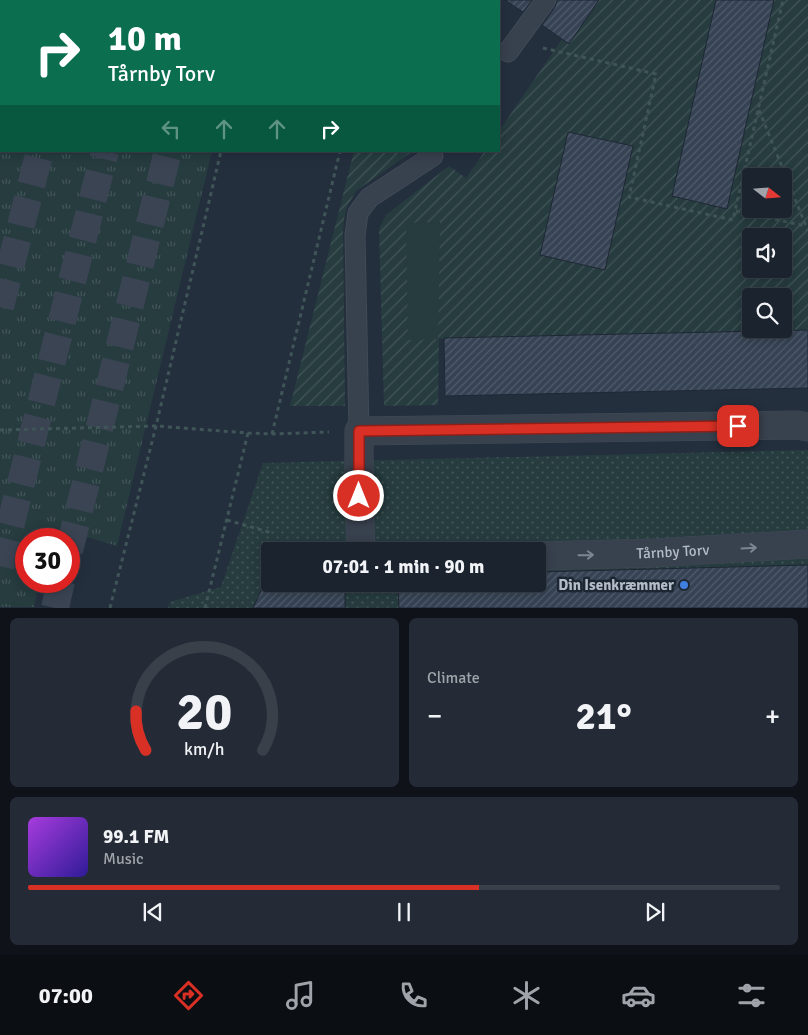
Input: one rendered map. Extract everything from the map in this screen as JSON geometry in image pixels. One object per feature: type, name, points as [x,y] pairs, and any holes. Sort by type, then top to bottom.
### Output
[{"type":"street","points":[[361,542],[359,431],[797,425],[808,427]]},
{"type":"street","name":"Tårnby Torv","points":[[546,556],[653,553],[808,544]]},
{"type":"lane","points":[[512,47],[546,0]]},
{"type":"lane","points":[[359,431],[356,235],[358,213],[369,198],[433,156]]},
{"type":"path","points":[[512,47],[656,74],[629,197],[733,220],[783,0]]},
{"type":"path","points":[[759,109],[808,231]]},
{"type":"path","points":[[110,608],[156,426],[221,152]]},
{"type":"path","points":[[272,434],[340,152]]},
{"type":"path","points":[[736,211],[806,226]]},
{"type":"path","points":[[0,430],[156,426],[272,434],[359,431]]},
{"type":"path","points":[[205,608],[248,433]]},
{"type":"path","points":[[226,520],[272,533]]},
{"type":"green space","points":[[599,0],[716,0],[672,196],[727,209],[774,0],[808,0],[808,330],[792,330],[792,288],[742,288],[742,332],[439,339],[438,405],[384,406],[379,229],[386,215],[449,166],[466,178],[484,152],[500,152],[500,130],[562,39],[569,44]]},
{"type":"green space","points":[[0,152],[212,152],[117,546],[80,535],[80,528],[15,528],[15,593],[37,593],[34,607],[0,607]]},
{"type":"green space","points":[[354,152],[412,152],[356,191],[347,207],[343,232],[345,406],[290,406]]},
{"type":"green space","points":[[440,222],[438,339],[408,340],[406,223]]},
{"type":"green space","points":[[808,450],[808,607],[168,608],[170,602],[221,587],[263,463]]},
{"type":"building","points":[[505,0],[532,0],[523,12]]},
{"type":"building","points":[[557,0],[599,0],[569,44],[542,25],[555,7]]},
{"type":"building","points":[[716,0],[774,0],[727,209],[672,196]]},
{"type":"building","points":[[568,132],[633,146],[605,270],[540,255]]},
{"type":"building","points":[[792,330],[808,330],[808,388],[445,396],[444,338],[742,331],[742,338],[792,338]]},
{"type":"building","points":[[808,565],[808,608],[399,608],[398,592],[546,592],[546,572]]},
{"type":"building","points":[[261,591],[345,592],[345,608],[253,608]]},
{"type":"tunnel","points":[[0,307],[40,152]]},
{"type":"tunnel","points":[[0,566],[105,152]]},
{"type":"tunnel","points":[[75,528],[168,152]]},
{"type":"tunnel","points":[[55,608],[58,593]]},
{"type":"place","name":"Din Isenkræmmer","points":[[684,585]]},
{"type":"route","points":[[359,496],[359,431],[738,426]]}]
